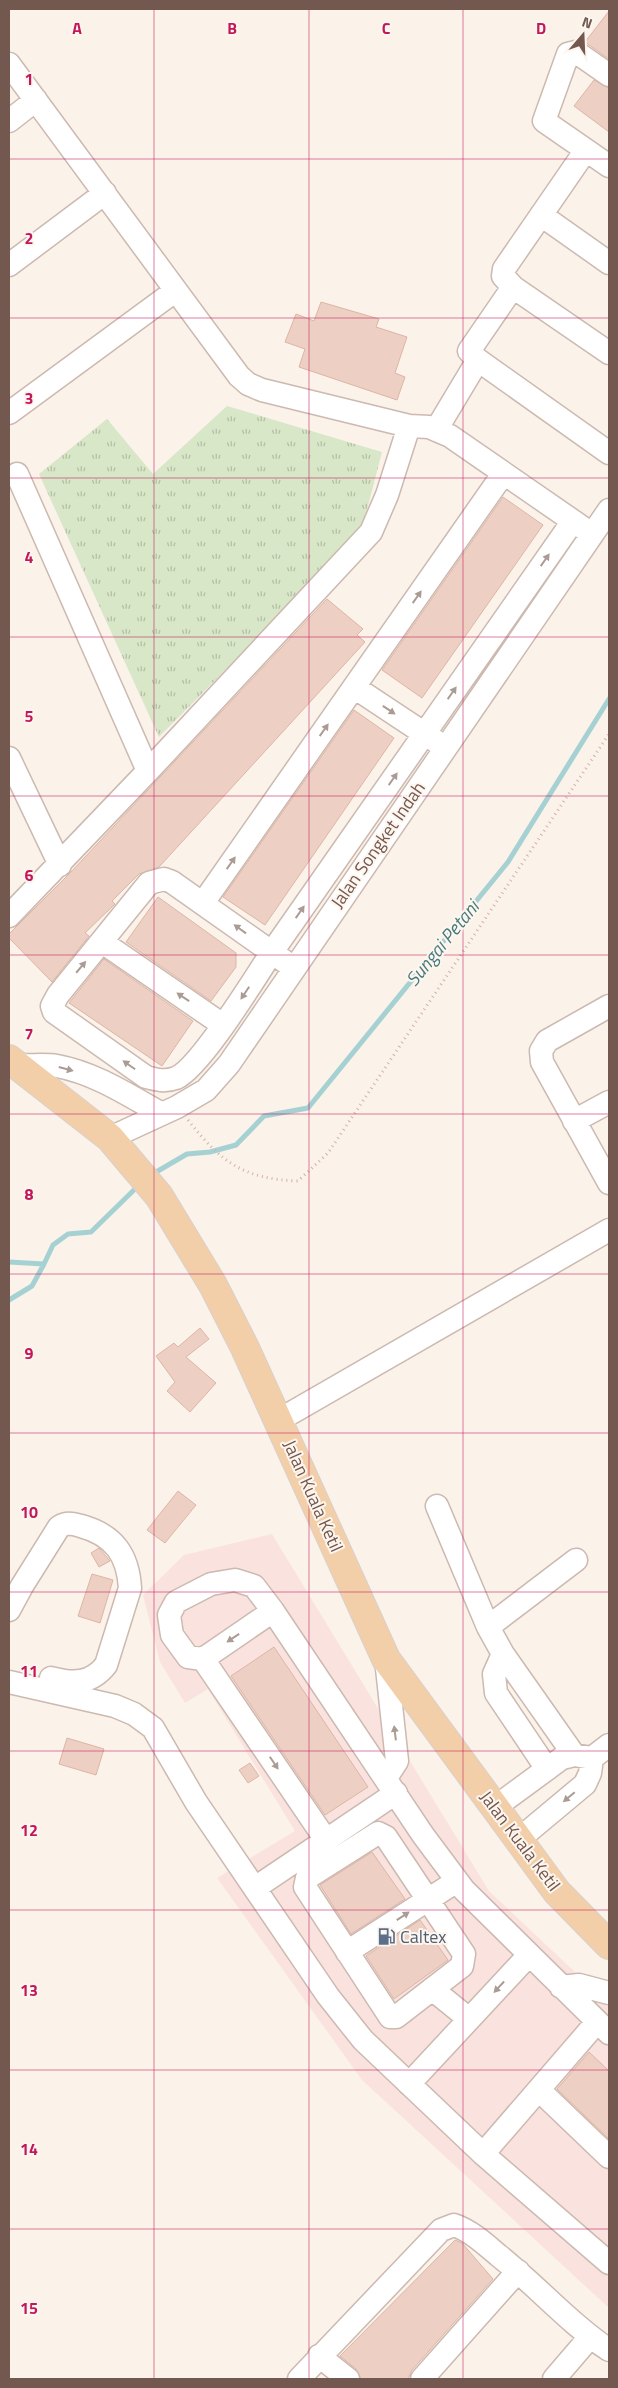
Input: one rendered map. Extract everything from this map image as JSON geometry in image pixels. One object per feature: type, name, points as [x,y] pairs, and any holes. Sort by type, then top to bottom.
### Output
[{"type":"main road","name":"Jalan Kuala Ketil","points":[[13,1062],[110,1138],[159,1196],[213,1285],[279,1420],[386,1659],[557,1892],[609,1944]]},
{"type":"street","points":[[609,75],[576,52],[568,54],[544,121],[609,166]]},
{"type":"street","points":[[9,64],[175,291],[239,376],[248,384],[262,390],[409,426],[429,427],[450,436],[593,535]]},
{"type":"street","points":[[9,121],[36,100]]},
{"type":"street","points":[[586,150],[541,215],[469,351],[478,360],[609,453]]},
{"type":"street","points":[[9,265],[105,193]]},
{"type":"street","points":[[541,215],[609,263]]},
{"type":"street","points":[[509,278],[609,352]]},
{"type":"street","points":[[9,413],[175,291]]},
{"type":"street","points":[[436,430],[478,360]]},
{"type":"street","points":[[9,916],[60,865],[371,532],[387,496],[409,426]]},
{"type":"street","points":[[17,474],[148,771]]},
{"type":"street","points":[[203,903],[503,474]]},
{"type":"street","name":"Jalan Songket Indah","points":[[110,1138],[162,1114],[206,1090],[229,1064],[609,510]]},
{"type":"street","points":[[294,968],[272,952],[203,903],[172,882],[158,880],[149,883],[58,995],[52,1006],[54,1012],[146,1077],[162,1082],[176,1078],[188,1071],[223,1025],[272,952],[572,521]]},
{"type":"street","points":[[354,687],[446,748]]},
{"type":"street","points":[[9,758],[60,865]]},
{"type":"street","points":[[102,942],[223,1025]]},
{"type":"street","points":[[609,1006],[547,1041],[541,1051],[542,1062],[609,1183]]},
{"type":"street","points":[[13,1062],[55,1066],[83,1073],[108,1084],[162,1114]]},
{"type":"street","points":[[574,1121],[609,1102]]},
{"type":"street","points":[[279,1420],[609,1230]]},
{"type":"street","points":[[437,1506],[488,1627],[503,1654],[592,1753],[590,1773],[585,1784],[518,1840]]},
{"type":"street","points":[[9,1610],[59,1527],[64,1524],[72,1524],[95,1530],[108,1538],[118,1549],[129,1576],[130,1588],[106,1665],[98,1674],[66,1689],[9,1682]]},
{"type":"street","points":[[488,1627],[576,1560]]},
{"type":"street","points":[[273,1611],[203,1659],[188,1657],[172,1635],[170,1615],[176,1602],[211,1584],[235,1580],[254,1586],[273,1611],[423,1835],[457,1880],[603,2028],[539,2090],[483,2154]]},
{"type":"street","points":[[503,1654],[494,1674],[496,1693],[548,1769]]},
{"type":"street","points":[[203,1659],[326,1840]]},
{"type":"street","points":[[255,1888],[326,1840],[391,1786],[397,1761],[386,1659]]},
{"type":"street","points":[[9,1666],[134,1714],[153,1728],[196,1802],[328,1996],[363,2040],[483,2154],[609,2263]]},
{"type":"street","points":[[494,1808],[562,1758],[592,1753]]},
{"type":"street","points":[[363,2040],[390,2017],[396,2017],[462,1966],[464,1954],[386,1837],[378,1833],[373,1834],[307,1878],[305,1886],[390,2017]]},
{"type":"street","points":[[347,1952],[457,1880]]},
{"type":"street","points":[[409,2084],[529,1955]]},
{"type":"street","points":[[561,1987],[579,1985],[609,1993]]},
{"type":"street","points":[[432,1989],[469,2019]]},
{"type":"street","points":[[539,2090],[609,2157]]},
{"type":"street","points":[[299,2379],[441,2230],[454,2225],[468,2230],[518,2271],[590,2337],[609,2350]]},
{"type":"street","points":[[422,2379],[518,2271]]},
{"type":"street","points":[[554,2379],[590,2337]]},
{"type":"street","points":[[319,2356],[348,2379]]},
{"type":"path","points":[[202,1137],[220,1157],[248,1173],[275,1180],[298,1180],[328,1153],[609,734]]},
{"type":"shaded area","points":[[272,1534],[489,1891],[609,2004],[609,2308],[362,2080],[217,1878],[295,1831],[208,1689],[185,1703],[160,1662],[143,1595],[184,1555]]},
{"type":"green space","points":[[227,406],[382,452],[361,533],[159,737],[39,474],[107,419],[153,474]]},
{"type":"building","points":[[609,11],[609,59],[585,42]]},
{"type":"building","points":[[594,80],[609,88],[609,132],[574,106]]},
{"type":"building","points":[[321,302],[379,319],[376,327],[407,337],[395,373],[405,377],[397,400],[299,367],[305,349],[285,342],[296,314],[314,321]]},
{"type":"building","points":[[503,497],[543,525],[422,698],[382,670]]},
{"type":"building","points":[[327,599],[363,629],[357,635],[365,642],[159,867],[139,874],[112,901],[115,904],[85,933],[89,936],[52,982],[9,938],[9,934],[70,873]]},
{"type":"building","points":[[354,710],[394,738],[265,925],[223,897]]},
{"type":"building","points":[[158,897],[236,953],[236,967],[211,1001],[126,942]]},
{"type":"building","points":[[104,959],[193,1021],[162,1066],[69,1003]]},
{"type":"building","points":[[200,1328],[209,1339],[186,1357],[216,1383],[190,1412],[167,1391],[175,1382],[156,1356],[174,1343],[178,1347]]},
{"type":"building","points":[[178,1491],[196,1505],[165,1543],[147,1530]]},
{"type":"building","points":[[99,1548],[110,1561],[99,1567],[91,1553]]},
{"type":"building","points":[[92,1574],[113,1580],[100,1623],[78,1616]]},
{"type":"building","points":[[274,1647],[368,1787],[325,1815],[231,1676]]},
{"type":"building","points":[[67,1738],[104,1749],[96,1775],[59,1764]]},
{"type":"building","points":[[250,1763],[259,1776],[248,1783],[239,1770]]},
{"type":"building","points":[[372,1852],[405,1899],[351,1934],[320,1885]]},
{"type":"building","points":[[420,1920],[448,1960],[394,1999],[366,1956]]},
{"type":"building","points":[[589,2052],[609,2071],[609,2139],[557,2089]]},
{"type":"building","points":[[455,2240],[462,2243],[493,2279],[412,2370],[408,2379],[361,2379],[356,2369],[340,2356]]},
{"type":"waterway","name":"Sungai Petani","points":[[151,1175],[187,1154],[210,1152],[236,1145],[264,1116],[308,1108],[508,862],[609,699]]},
{"type":"waterway","points":[[9,1262],[44,1264],[53,1245],[68,1234],[91,1232],[138,1186]]},
{"type":"waterway","points":[[9,1300],[32,1286],[44,1264]]},
{"type":"place","name":"Caltex","points":[[386,1937]]}]
